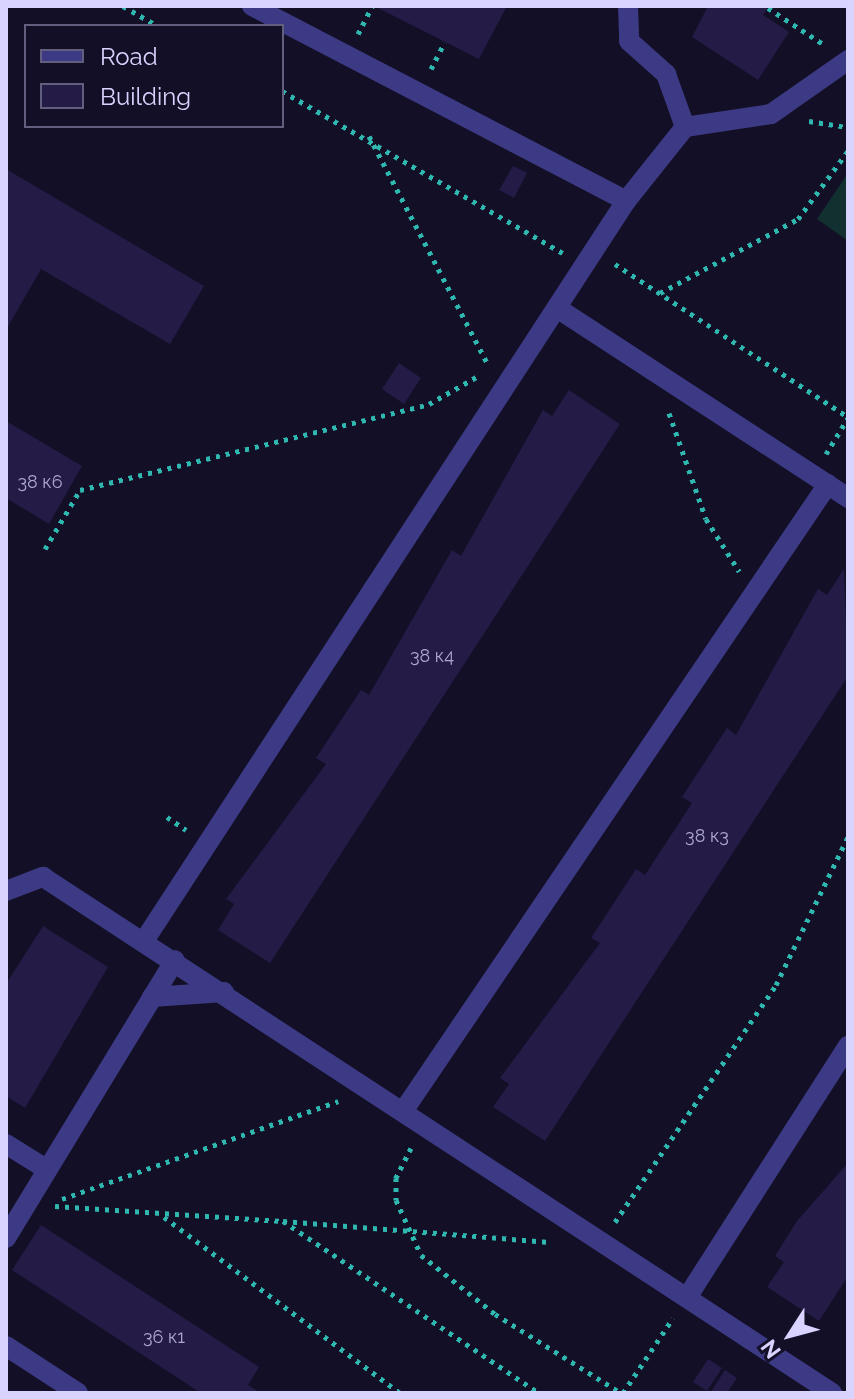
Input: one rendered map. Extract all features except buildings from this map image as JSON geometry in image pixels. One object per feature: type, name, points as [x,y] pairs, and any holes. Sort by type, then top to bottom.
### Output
[{"type":"lane","points":[[252,6],[626,201]]},
{"type":"lane","points":[[628,6],[629,41],[666,74],[685,127]]},
{"type":"lane","points":[[144,941],[588,258],[626,201],[685,127],[771,114],[848,60]]},
{"type":"lane","points":[[557,308],[848,498]]},
{"type":"lane","points":[[404,1110],[820,480]]},
{"type":"lane","points":[[6,891],[43,877],[224,992],[832,1393]]},
{"type":"lane","points":[[6,1238],[26,1206],[43,1167],[175,960]]},
{"type":"lane","points":[[152,997],[224,992]]},
{"type":"lane","points":[[688,1296],[848,1046]]},
{"type":"lane","points":[[6,1144],[43,1167]]},
{"type":"lane","points":[[6,1346],[78,1393]]},
{"type":"path","points":[[123,6],[154,24]]},
{"type":"path","points":[[768,8],[848,60]]},
{"type":"path","points":[[284,92],[367,134],[588,258],[660,293],[848,418],[820,480]]},
{"type":"path","points":[[367,134],[490,369]]},
{"type":"path","points":[[660,293],[798,219],[848,151]]},
{"type":"path","points":[[45,549],[80,490],[429,404],[531,345]]},
{"type":"path","points":[[669,394],[670,426],[706,519],[751,585]]},
{"type":"path","points":[[620,1213],[776,985],[848,837]]},
{"type":"path","points":[[50,1205],[372,1089]]},
{"type":"path","points":[[423,1123],[396,1178],[409,1234],[421,1255],[495,1314],[622,1393],[688,1296]]},
{"type":"path","points":[[26,1206],[283,1221],[409,1234],[604,1242]]},
{"type":"path","points":[[162,1216],[400,1393]]},
{"type":"path","points":[[283,1221],[539,1393]]},
{"type":"green space","points":[[848,173],[848,241],[817,219]]}]
